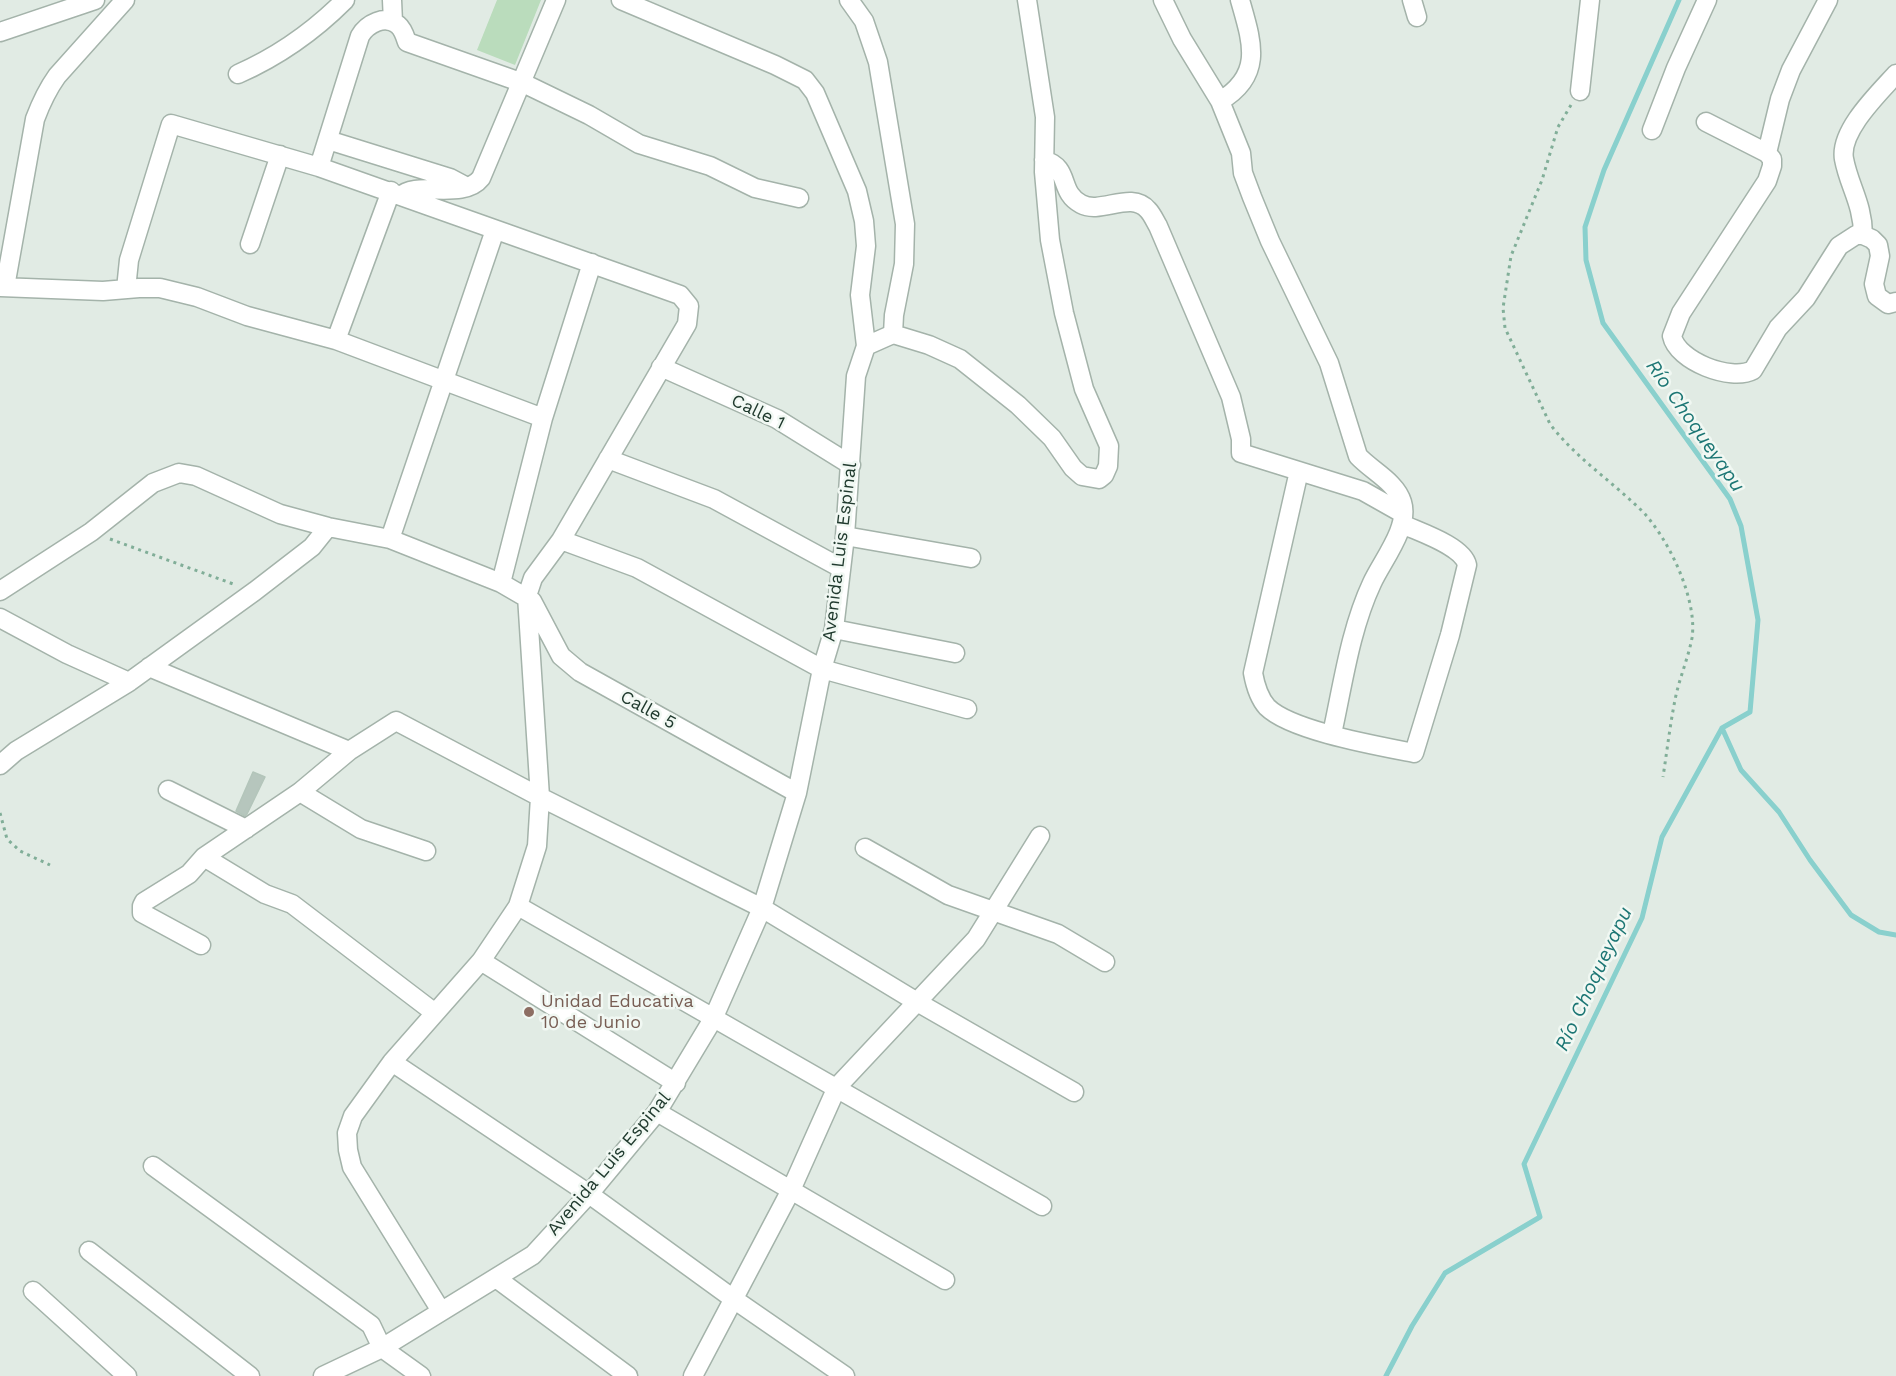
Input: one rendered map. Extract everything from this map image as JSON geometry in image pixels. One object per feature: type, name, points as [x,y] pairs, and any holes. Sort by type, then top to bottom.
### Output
[{"type":"street","points":[[0,32],[95,0]]},
{"type":"street","points":[[125,0],[57,76],[40,104],[35,119],[2,287],[103,291],[160,288],[197,297],[247,316],[336,340],[543,418]]},
{"type":"street","points":[[238,74],[293,44],[310,32],[345,0]]},
{"type":"street","points":[[392,0],[393,22]]},
{"type":"street","points":[[336,340],[396,194],[412,189],[436,190],[467,187],[481,178],[523,83],[556,0]]},
{"type":"street","points":[[621,0],[775,64],[805,80],[815,93],[857,190],[864,221],[866,246],[860,295],[866,346],[893,334],[960,358],[1018,405],[1052,438],[1073,468],[1082,476],[1099,479],[1104,475],[1108,466],[1109,446],[1084,388],[1064,313],[1050,240],[1044,160],[1045,117],[1027,0]]},
{"type":"street","points":[[849,0],[864,21],[878,62],[905,224],[904,264],[894,315],[893,334]]},
{"type":"street","points":[[1162,0],[1182,39],[1220,101],[1241,153],[1244,173],[1270,241],[1329,363],[1358,456],[1368,468],[1386,480],[1402,503],[1402,519],[1372,582],[1362,609],[1332,734]]},
{"type":"street","points":[[1220,101],[1241,85],[1252,57],[1251,39],[1240,0]]},
{"type":"street","points":[[1580,91],[1590,0]]},
{"type":"street","points":[[1652,130],[1676,68],[1707,0]]},
{"type":"street","points":[[1767,153],[1780,99],[1791,70],[1828,0]]},
{"type":"street","points":[[319,166],[360,36],[372,23],[383,21],[393,22],[401,29],[407,42],[523,83],[588,115],[639,144],[710,166],[755,188],[799,198]]},
{"type":"street","points":[[1863,235],[1857,197],[1843,158],[1844,144],[1854,124],[1896,74]]},
{"type":"street","points":[[1706,123],[1767,153],[1772,159],[1772,166],[1767,181],[1681,313],[1672,336],[1678,350],[1696,362],[1715,370],[1733,374],[1746,374],[1753,370],[1778,328],[1806,298],[1839,246],[1848,239],[1863,235],[1878,245],[1880,256],[1874,284],[1877,296],[1888,304],[1896,302]]},
{"type":"street","points":[[126,288],[129,260],[171,124],[319,166],[680,295],[689,306],[687,324],[561,540],[533,578],[527,596],[540,797],[537,846],[518,906],[481,961],[392,1062],[353,1116],[347,1133],[352,1167],[441,1311]]},
{"type":"street","points":[[328,140],[450,178],[467,187]]},
{"type":"street","points":[[250,244],[280,156]]},
{"type":"street","points":[[1044,160],[1054,164],[1060,170],[1068,193],[1082,205],[1093,208],[1129,202],[1139,203],[1148,208],[1158,226],[1231,397],[1241,439],[1241,453],[1299,471],[1362,491],[1402,519],[1457,550],[1465,558],[1467,565],[1450,635],[1414,753],[1288,721],[1267,707],[1256,688],[1252,673],[1299,471]]},
{"type":"street","points":[[390,539],[495,230]]},
{"type":"street","points":[[501,583],[543,418],[592,263]]},
{"type":"street","name":"Avenida Luis Espinal","points":[[323,1376],[382,1348],[533,1255],[589,1194],[657,1112],[713,1019],[762,908],[797,793],[822,669],[834,630],[845,536],[856,375],[866,346]]},
{"type":"street","name":"Calle 1","points":[[661,367],[777,419],[851,465]]},
{"type":"street","points":[[608,459],[714,499],[841,568]]},
{"type":"street","points":[[0,591],[91,532],[153,483],[178,473],[196,476],[280,514],[328,527],[390,539],[501,583],[527,596]]},
{"type":"street","points":[[0,765],[16,751],[129,682],[255,591],[312,547],[328,527]]},
{"type":"street","points":[[845,536],[971,558]]},
{"type":"street","points":[[561,540],[637,567],[822,669],[967,709]]},
{"type":"street","name":"Calle 5","points":[[527,596],[537,608],[561,656],[580,672],[797,793]]},
{"type":"street","points":[[0,618],[67,654],[129,682]]},
{"type":"street","points":[[834,630],[955,652]]},
{"type":"street","points":[[149,667],[349,751]]},
{"type":"street","points":[[201,945],[148,916],[141,910],[144,902],[189,874],[204,857],[300,792],[349,751],[396,721],[540,797],[762,908],[917,1002],[1074,1092]]},
{"type":"street","points":[[168,790],[246,829]]},
{"type":"street","points":[[300,792],[362,829],[426,851]]},
{"type":"street","points":[[693,1376],[791,1190],[837,1087],[976,939],[1040,836]]},
{"type":"street","points":[[865,849],[948,895],[1058,934],[1105,962]]},
{"type":"street","points":[[204,857],[265,894],[292,904],[352,952],[435,1013]]},
{"type":"street","points":[[518,906],[1042,1206]]},
{"type":"street","points":[[481,961],[676,1083]]},
{"type":"street","points":[[392,1062],[589,1194],[845,1376]]},
{"type":"street","points":[[657,1112],[945,1280]]},
{"type":"street","points":[[153,1166],[371,1325],[382,1348],[421,1376]]},
{"type":"street","points":[[89,1251],[250,1376]]},
{"type":"street","points":[[496,1278],[628,1376]]},
{"type":"street","points":[[33,1291],[127,1376]]},
{"type":"path","points":[[1580,91],[1558,127],[1542,180],[1511,256],[1503,308],[1505,328],[1550,424],[1597,473],[1641,510],[1660,535],[1682,580],[1692,617],[1692,637],[1675,698],[1663,777]]},
{"type":"path","points":[[91,532],[255,591]]},
{"type":"path","points":[[0,813],[7,839],[20,851],[50,865]]},
{"type":"green space","points":[[497,0],[541,0],[515,65],[477,50]]},
{"type":"building","points":[[253,772],[265,777],[245,816],[236,811]]},
{"type":"waterway","name":"Río Choqueyapu","points":[[1386,1376],[1412,1326],[1445,1273],[1540,1217],[1524,1164],[1642,918],[1662,837],[1722,728],[1750,712],[1758,620],[1741,526],[1730,499],[1603,323],[1586,260],[1585,227],[1604,170],[1679,0]]},
{"type":"waterway","points":[[1722,728],[1741,770],[1779,812],[1810,860],[1851,915],[1879,932],[1896,935]]},
{"type":"place","name":"Unidad Educativa 10 de Junio","points":[[529,1012]]}]
